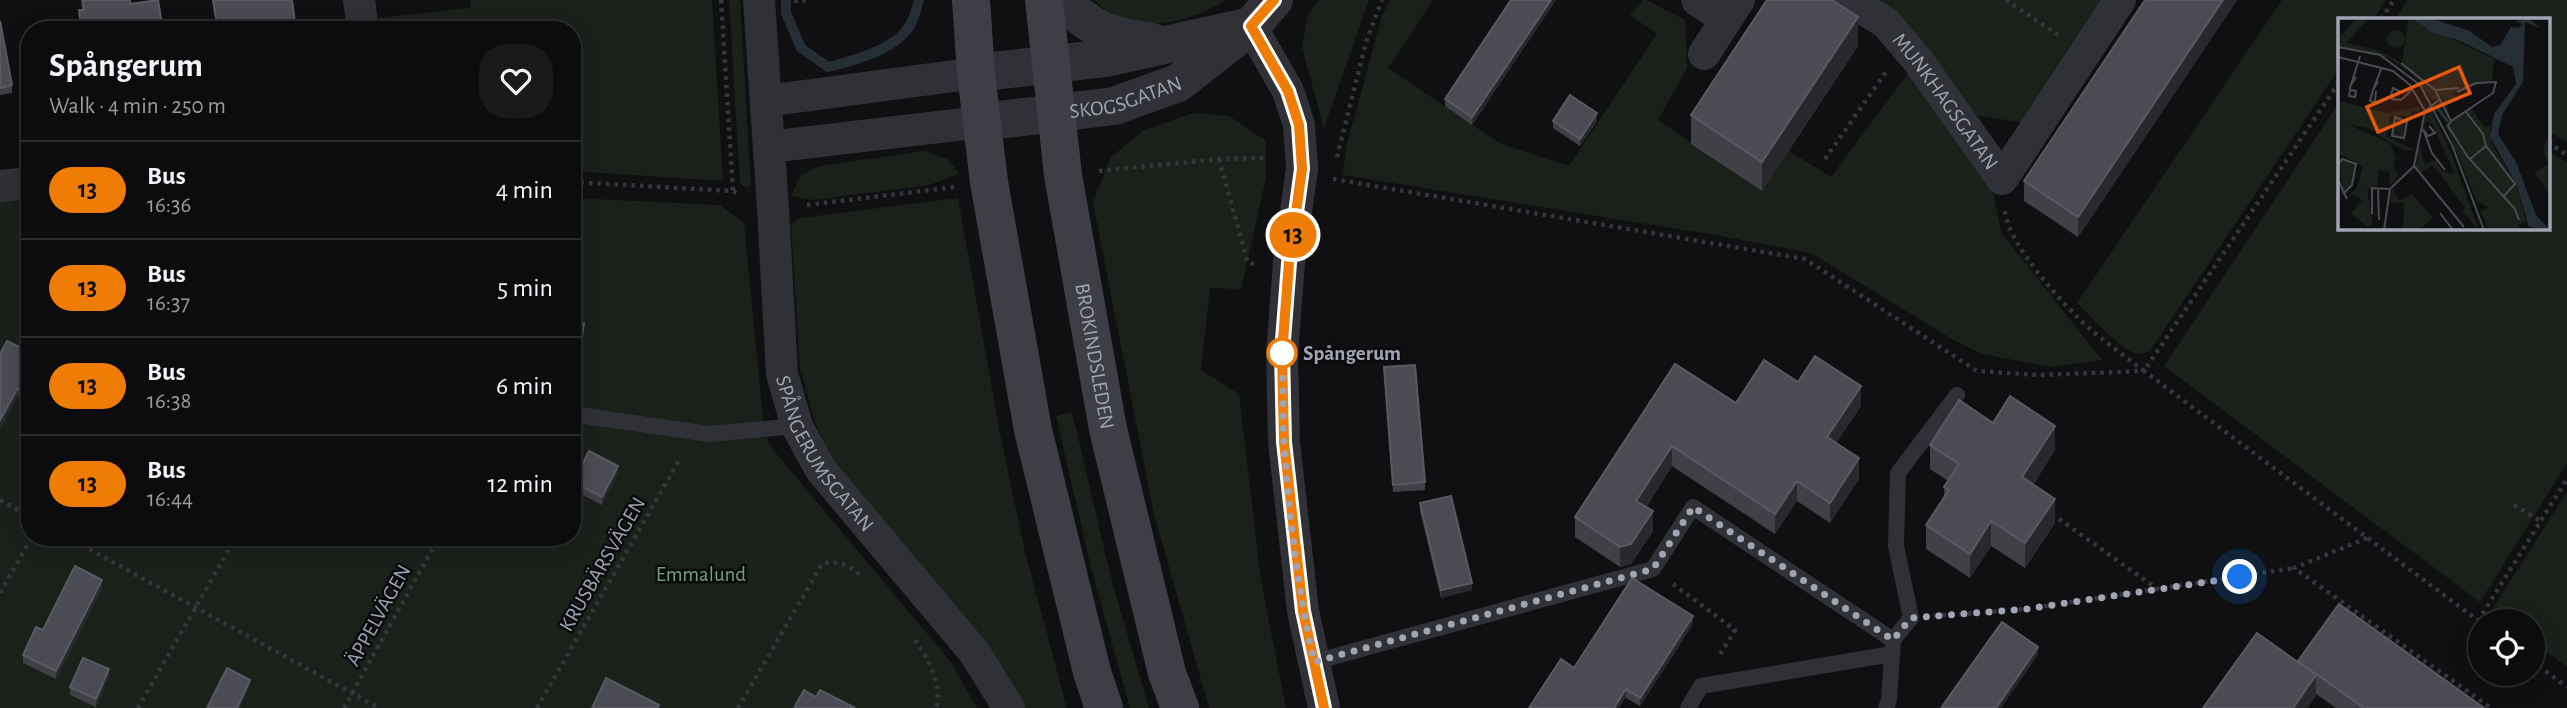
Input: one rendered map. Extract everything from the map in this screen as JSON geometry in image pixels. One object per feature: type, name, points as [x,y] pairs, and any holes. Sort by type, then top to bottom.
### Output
[{"type":"main road","points":[[971,0],[976,73],[989,182],[1033,430],[1092,672],[1104,708]]},
{"type":"main road","name":"BROKINDSLEDEN","points":[[1044,0],[1063,175],[1108,429],[1167,673],[1180,708]]},
{"type":"street","points":[[359,0],[362,21]]},
{"type":"street","name":"SPÅNGERUMSGATAN","points":[[759,0],[782,374],[797,426],[821,470],[974,652],[1009,708]]},
{"type":"street","points":[[1060,0],[1090,25],[1115,37],[1165,44]]},
{"type":"street","points":[[1697,0],[1733,9],[1704,54]]},
{"type":"street","name":"MUNKHAGSGATAN","points":[[1849,0],[1886,23],[1919,62],[2002,179],[2120,0]]},
{"type":"street","points":[[1263,13],[1299,125],[1302,169],[1289,263],[1282,353],[1284,442],[1303,611],[1324,708]]},
{"type":"street","name":"SKOGSGATAN","points":[[976,73],[1106,58],[1165,44],[1263,13]]},
{"type":"street","name":"SKOGSGATAN","points":[[981,122],[1114,106],[1178,83],[1263,13]]},
{"type":"street","points":[[766,101],[976,73]]},
{"type":"street","points":[[769,147],[981,122]]},
{"type":"street","points":[[0,186],[21,184]]},
{"type":"lane","points":[[1886,708],[1893,647],[1911,618],[1896,546],[1898,473],[1957,395]]},
{"type":"lane","points":[[581,415],[709,434],[797,426]]},
{"type":"lane","points":[[1314,662],[1653,569],[1693,507],[1893,647]]},
{"type":"lane","points":[[1688,708],[1701,686],[1893,647]]},
{"type":"path","points":[[721,0],[733,191]]},
{"type":"path","points":[[802,0],[810,0]]},
{"type":"path","points":[[1331,179],[1366,42],[1382,0]]},
{"type":"path","points":[[2006,0],[2085,53]]},
{"type":"path","points":[[2382,18],[2394,0]]},
{"type":"path","points":[[1825,159],[1904,45]]},
{"type":"path","points":[[2144,371],[2338,84]]},
{"type":"path","points":[[2550,143],[2567,155]]},
{"type":"path","points":[[1063,175],[1219,159],[1268,157],[1331,179],[1805,259],[1977,371],[2038,375],[2144,371]]},
{"type":"path","points":[[1219,159],[1248,263],[1259,264]]},
{"type":"path","points":[[2002,179],[2006,220],[2028,261],[2087,326],[2468,614]]},
{"type":"path","points":[[581,183],[733,191],[773,209],[989,182]]},
{"type":"path","name":"KRUSBÄRSVÄGEN","points":[[537,708],[681,459],[686,432]]},
{"type":"path","points":[[2487,609],[2567,479]]},
{"type":"path","points":[[0,500],[21,512]]},
{"type":"path","points":[[2514,505],[2540,521]]},
{"type":"path","points":[[2052,514],[2159,590]]},
{"type":"path","points":[[1911,618],[2026,609],[2294,568],[2367,538]]},
{"type":"path","points":[[0,593],[27,546]]},
{"type":"path","points":[[84,546],[379,708]]},
{"type":"path","points":[[138,708],[231,546]]},
{"type":"path","name":"ÄPPELVÄGEN","points":[[344,708],[434,546]]},
{"type":"path","points":[[738,708],[822,564],[833,560],[859,573],[869,583]]},
{"type":"path","points":[[2294,568],[2491,708]]},
{"type":"path","points":[[1653,569],[1735,630],[1701,686]]},
{"type":"path","points":[[912,635],[927,657],[939,698],[936,708]]},
{"type":"path","points":[[2545,671],[2567,687]]},
{"type":"green space","points":[[471,0],[712,0],[723,181],[581,172],[581,21],[380,21],[375,18],[470,8]]},
{"type":"green space","points":[[729,0],[740,0],[751,185],[746,188],[740,184]]},
{"type":"green space","points":[[1094,0],[1226,0],[1194,16],[1176,21],[1141,23],[1109,12]]},
{"type":"green space","points":[[1319,0],[1369,0],[1324,128],[1302,48],[1308,15]]},
{"type":"green space","points":[[1390,0],[1433,0],[1388,68],[1501,144],[1569,166],[1657,34],[1630,15],[1643,0],[1685,20],[1687,68],[1658,120],[1762,191],[1789,151],[1831,177],[1909,72],[1991,184],[2002,234],[2102,360],[2051,367],[1982,354],[1952,339],[1811,253],[1343,175],[1346,148],[1382,16]]},
{"type":"green space","points":[[1861,0],[2108,0],[2026,123],[1974,115]]},
{"type":"green space","points":[[2282,0],[2386,0],[2374,18],[2338,18],[2338,70],[2150,351],[2139,354],[2125,348],[2077,303]]},
{"type":"green space","points":[[2408,0],[2567,0],[2567,143],[2550,131],[2550,18],[2397,16]]},
{"type":"green space","points":[[2338,105],[2338,229],[2550,229],[2550,151],[2567,163],[2567,463],[2480,602],[2164,366]]},
{"type":"green space","points":[[1193,113],[1229,116],[1266,141],[1266,177],[1241,289],[1210,288],[1201,370],[1239,394],[1261,581],[1286,708],[1209,708],[1154,514],[1093,203],[1110,158],[1144,130]]},
{"type":"green space","points":[[924,151],[947,159],[960,174],[929,185],[813,200],[791,196],[801,175],[819,166]]},
{"type":"green space","name":"Emmalund","points":[[581,198],[720,205],[744,223],[764,429],[770,446],[951,662],[977,708],[0,708],[0,202],[21,201],[21,546],[581,546]]},
{"type":"green space","points":[[958,198],[1000,434],[1025,552],[1067,708],[1025,708],[1018,692],[981,636],[832,460],[815,422],[800,369],[791,224],[800,218]]},
{"type":"green space","points":[[1072,412],[1112,582],[1149,708],[1130,708],[1091,567],[1056,416]]},
{"type":"green space","points":[[2567,492],[2567,667],[2545,651],[2545,609],[2492,609]]},
{"type":"building","points":[[83,0],[130,0],[130,4],[158,0],[162,21],[80,21],[79,10],[84,10]]},
{"type":"building","points":[[213,0],[292,0],[295,21],[216,21]]},
{"type":"building","points":[[1511,0],[1551,0],[1472,117],[1445,99]]},
{"type":"building","points":[[1767,0],[1832,0],[1858,17],[1762,162],[1691,115]]},
{"type":"building","points":[[2145,0],[2223,0],[2078,217],[2024,181]]},
{"type":"building","points":[[0,21],[12,85],[0,88]]},
{"type":"building","points":[[1570,95],[1597,113],[1580,139],[1553,121]]},
{"type":"building","points":[[581,322],[584,323],[581,344]]},
{"type":"building","points":[[7,341],[21,348],[21,389],[18,388],[0,420],[0,354]]},
{"type":"building","points":[[1815,356],[1861,386],[1827,437],[1859,458],[1830,503],[1797,481],[1775,514],[1672,446],[1636,501],[1653,511],[1631,544],[1620,547],[1575,517],[1675,364],[1736,403],[1764,360],[1798,382]]},
{"type":"building","points":[[1415,365],[1425,482],[1393,485],[1384,367]]},
{"type":"building","points":[[2010,396],[2055,426],[2022,477],[2055,499],[2025,543],[1991,521],[1970,554],[1926,525],[1949,490],[1944,487],[1959,464],[1930,445],[1959,400],[1993,423]]},
{"type":"building","points":[[589,451],[618,466],[602,497],[581,486],[581,466]]},
{"type":"building","points":[[1451,496],[1472,583],[1441,590],[1420,503]]},
{"type":"building","points":[[75,566],[102,580],[56,671],[23,655],[36,627],[43,630]]},
{"type":"building","points":[[1632,578],[1693,616],[1640,698],[1626,689],[1614,708],[1529,708],[1561,659],[1574,668]]},
{"type":"building","points":[[2339,604],[2484,708],[2364,708],[2298,661]]},
{"type":"building","points":[[2002,622],[2038,647],[1996,708],[1941,708]]},
{"type":"building","points":[[2257,633],[2316,675],[2293,708],[2203,708]]},
{"type":"building","points":[[83,658],[109,669],[96,699],[70,687]]},
{"type":"building","points":[[227,668],[250,680],[237,708],[207,708]]},
{"type":"building","points":[[606,678],[659,705],[657,708],[592,708]]},
{"type":"building","points":[[804,690],[816,697],[820,690],[855,708],[794,708]]},
{"type":"waterway","points":[[786,0],[786,13],[801,48],[828,67],[876,52],[898,39],[912,21],[919,0]]},
{"type":"bus line","name":"13","points":[[1274,0],[1251,26],[1288,91],[1299,125],[1302,169],[1289,263],[1282,353],[1284,442],[1303,611],[1324,708]]},
{"type":"place","name":"Spångerum","points":[[1282,353]]},
{"type":"route","points":[[1282,353],[1284,442],[1293,539],[1303,611],[1314,662],[1653,569],[1693,507],[1893,640],[1911,618],[2026,609],[2240,577]]}]
